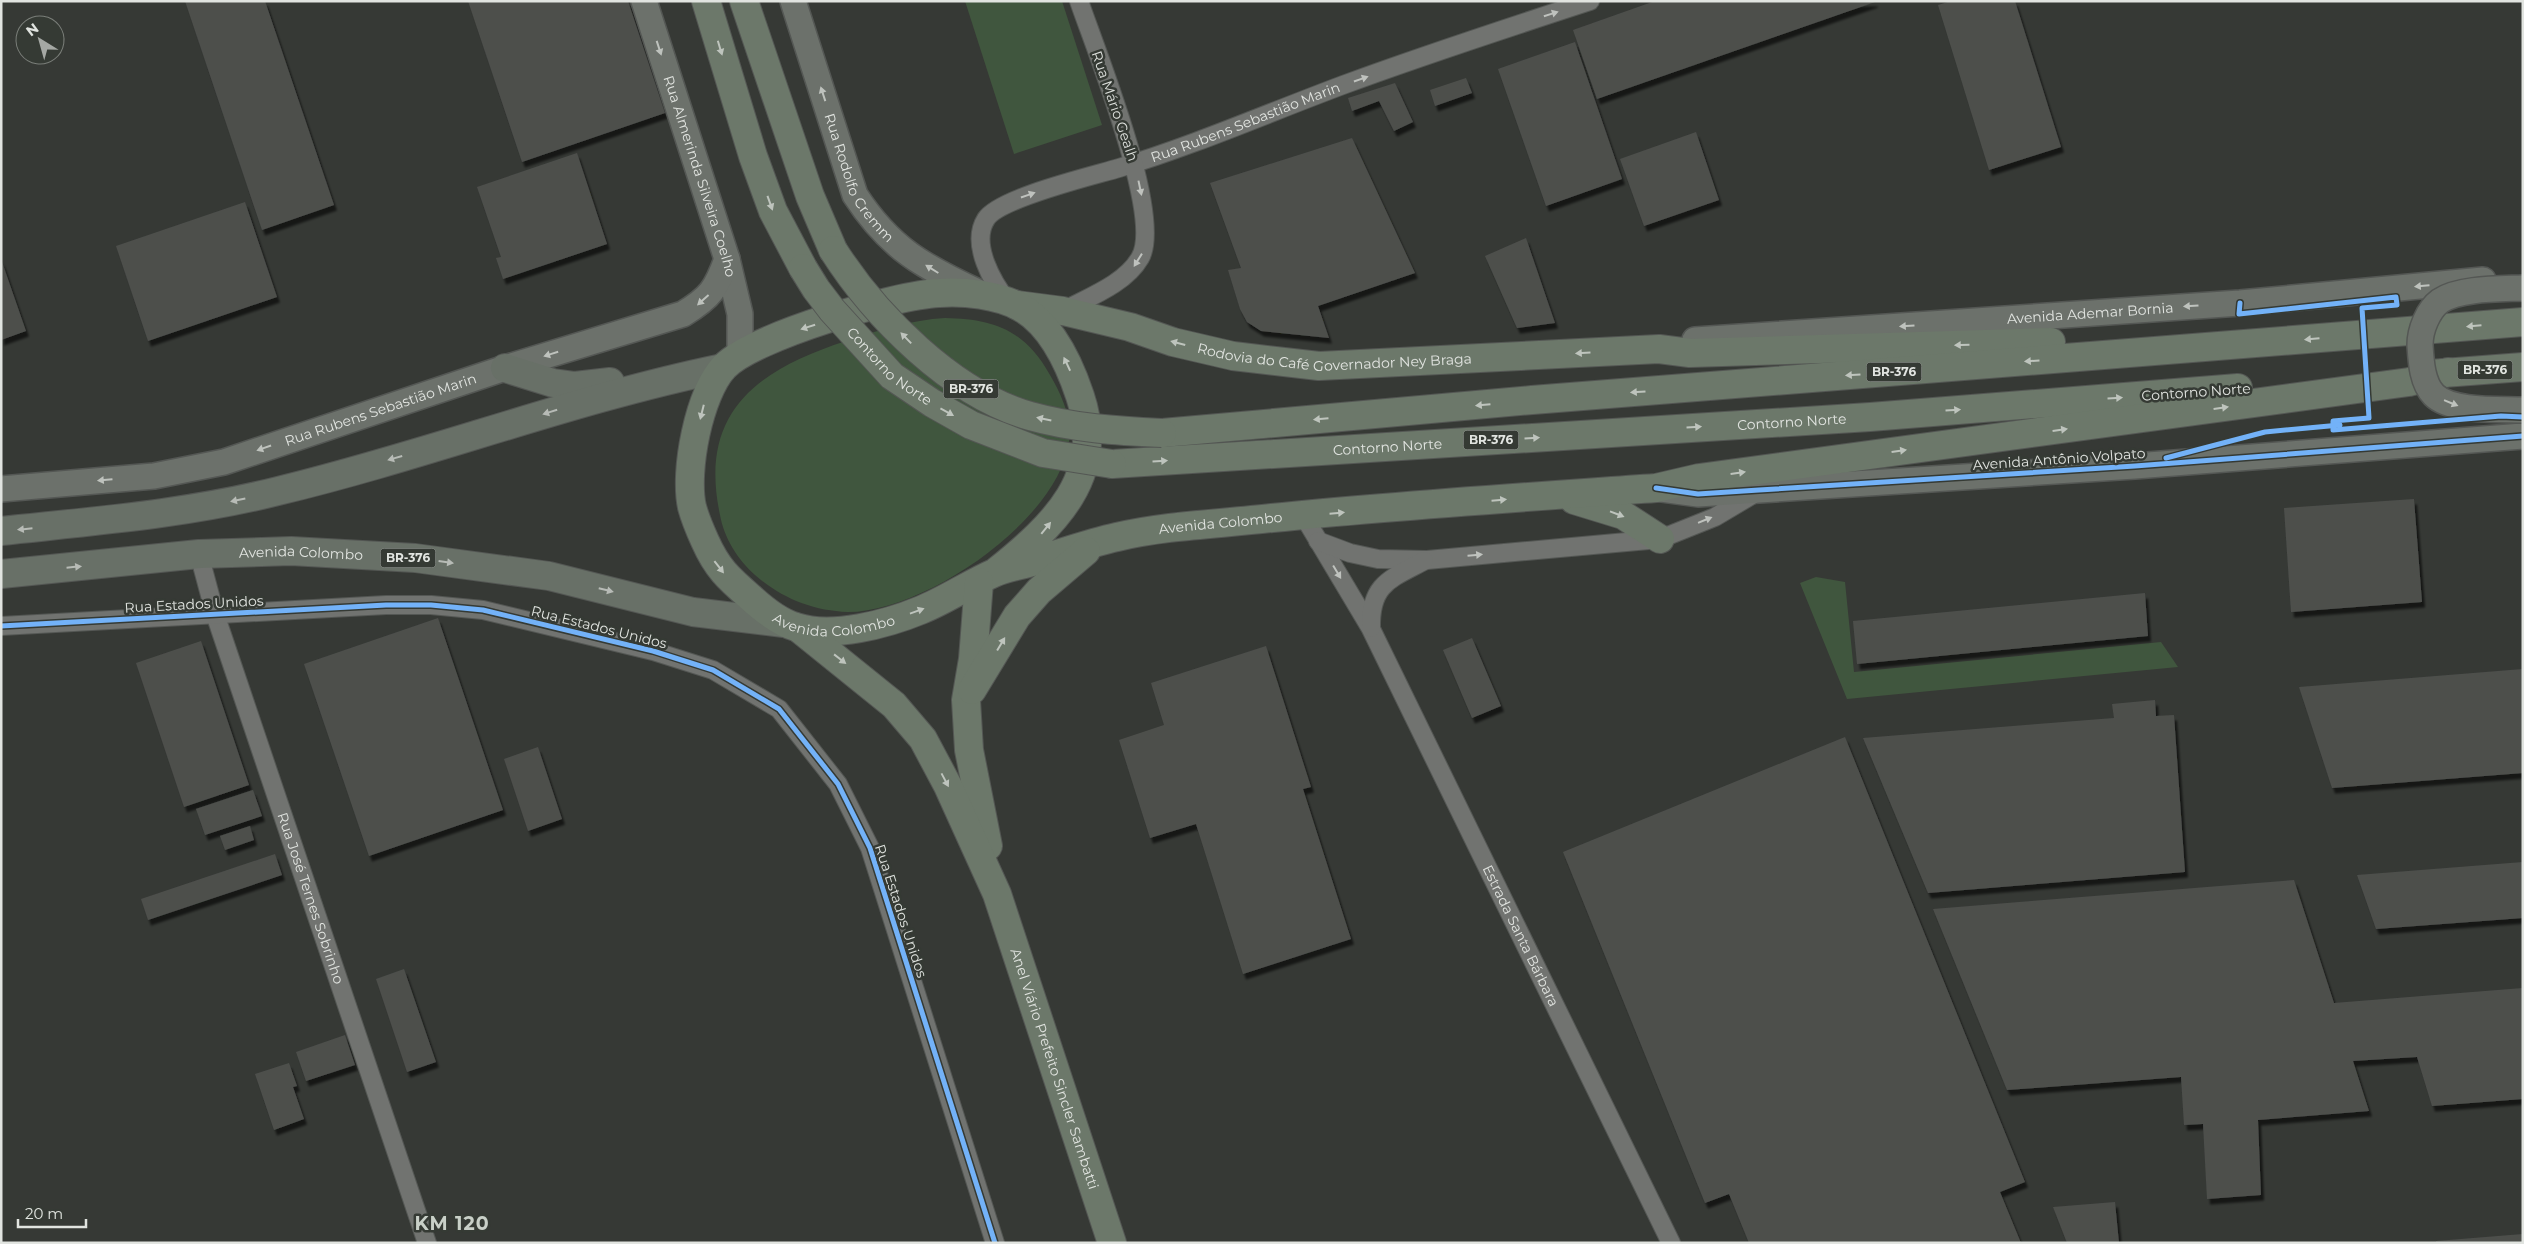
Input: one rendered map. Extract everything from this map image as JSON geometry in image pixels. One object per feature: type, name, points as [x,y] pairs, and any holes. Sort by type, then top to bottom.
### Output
[{"type":"highway","name":"Contorno Norte","points":[[706,1],[753,156],[773,211],[816,290],[892,376],[932,403],[971,425],[1043,453],[1112,464],[1870,417],[2448,372]]},
{"type":"highway","name":"Contorno Norte","points":[[744,1],[810,196],[833,250],[868,300],[920,353],[975,392],[1028,415],[1101,430],[1162,433],[1532,400],[2255,343]]},
{"type":"highway","points":[[732,361],[777,337],[891,300],[940,293],[1003,298],[1039,320],[1062,353],[1077,385],[1085,410],[1088,438],[1085,464],[1074,491],[1038,538],[988,577]]},
{"type":"highway","name":"Rodovia do Café Governador Ney Braga","points":[[1003,298],[1130,327],[1173,342],[1233,356],[1319,366],[1659,350],[1690,353],[2063,342],[2255,343]]},
{"type":"highway","name":"BR-376","points":[[2255,343],[2523,322]]},
{"type":"highway","name":"Anel Viário Prefeito Sincler Sambatti","points":[[732,361],[707,394],[697,432],[691,473],[692,505],[716,565],[754,601],[793,626],[894,705],[923,739],[948,786],[997,894],[1112,1243]]},
{"type":"highway","name":"BR-376","points":[[2448,372],[2523,367]]},
{"type":"highway","name":"Avenida Colombo","points":[[793,626],[843,630],[882,624],[923,610],[988,577],[1098,542],[1171,529],[1302,515],[1656,488],[1699,478],[2409,382],[2448,372]]},
{"type":"highway","points":[[1553,495],[1593,505],[1623,516],[1660,539]]},
{"type":"highway","points":[[966,700],[1017,616],[1039,591],[1098,542]]},
{"type":"highway","name":"Anel Viário Prefeito Sincler Sambatti","points":[[988,577],[966,700],[969,750],[997,894]]},
{"type":"main road","points":[[1,531],[180,512],[278,491],[732,361]]},
{"type":"main road","points":[[505,368],[553,383],[575,386],[679,377]]},
{"type":"main road","name":"Avenida Colombo","points":[[1,574],[199,554],[291,551],[415,558],[548,576],[693,612],[793,626]]},
{"type":"street","name":"Rua Almerinda Silveira Coelho","points":[[644,1],[727,259],[740,314],[732,361]]},
{"type":"street","name":"Rua Rodolfo Cremm","points":[[793,1],[855,195],[872,221],[905,252],[942,275],[1003,298]]},
{"type":"street","name":"Rua Mário Gealh","points":[[1063,311],[1112,285],[1129,272],[1142,256],[1146,232],[1145,213],[1134,163],[1079,1]]},
{"type":"street","name":"Rua Rubens Sebastião Marin","points":[[1003,298],[986,266],[981,236],[986,218],[1003,206],[1020,198],[1134,163],[1344,85],[1590,1]]},
{"type":"street","name":"Rua Rubens Sebastião Marin","points":[[1,489],[154,476],[224,462],[505,368],[683,314],[702,302],[717,285],[727,259]]},
{"type":"street","name":"Avenida Ademar Bornia","points":[[1659,350],[1693,340],[2240,303],[2523,276]]},
{"type":"street","points":[[2523,288],[2463,293],[2440,301],[2425,320],[2420,340],[2423,369],[2427,384],[2434,396],[2466,409],[2523,410]]},
{"type":"street","name":"Avenida Antônio Volpato","points":[[1656,488],[1698,494],[2135,466],[2523,436]]},
{"type":"street","points":[[1318,542],[1350,553],[1378,558],[1426,560],[1660,539],[1715,516],[1759,490]]},
{"type":"street","name":"Estrada Santa Bárbara","points":[[1302,515],[1371,629],[1671,1243]]},
{"type":"street","name":"Rua José Ternes Sobrinho","points":[[199,554],[216,614],[427,1243]]},
{"type":"street","name":"Estrada Santa Bárbara","points":[[1371,629],[1372,602],[1378,592],[1395,576],[1426,560]]},
{"type":"street","name":"Rua Estados Unidos","points":[[1,626],[386,605],[431,605],[483,610],[653,651],[712,670],[779,710],[838,784],[870,848],[995,1243]]},
{"type":"green space","points":[[965,1],[1062,1],[1102,125],[1014,154]]},
{"type":"green space","points":[[945,318],[979,321],[1006,330],[1019,337],[1040,360],[1062,398],[1068,416],[1069,442],[1059,472],[1041,502],[1014,531],[983,557],[948,579],[913,597],[879,608],[848,612],[822,609],[787,597],[765,583],[743,563],[728,540],[722,524],[715,479],[718,448],[727,422],[741,400],[761,382],[786,366],[814,353],[871,333],[907,323]]},
{"type":"green space","points":[[1816,577],[1845,582],[1854,672],[2161,642],[2178,667],[1847,699],[1800,583]]},
{"type":"building","points":[[185,1],[265,1],[334,205],[262,230]]},
{"type":"building","points":[[468,1],[628,1],[665,113],[522,162]]},
{"type":"building","points":[[1655,1],[1875,2],[1597,99],[1573,30]]},
{"type":"building","points":[[1951,1],[2015,1],[2061,147],[1989,170],[1938,5]]},
{"type":"building","points":[[1575,42],[1622,179],[1546,206],[1498,69]]},
{"type":"building","points":[[1466,78],[1472,93],[1435,106],[1430,90]]},
{"type":"building","points":[[1395,83],[1413,122],[1394,131],[1379,101],[1352,111],[1348,98]]},
{"type":"building","points":[[1696,132],[1719,200],[1644,226],[1620,159]]},
{"type":"building","points":[[1352,138],[1415,273],[1318,306],[1329,338],[1261,331],[1247,322],[1240,309],[1228,270],[1241,268],[1210,183]]},
{"type":"building","points":[[577,153],[607,244],[503,279],[496,258],[501,257],[477,187]]},
{"type":"building","points":[[245,202],[277,297],[148,341],[116,246]]},
{"type":"building","points":[[1526,238],[1555,323],[1517,328],[1485,256]]},
{"type":"building","points":[[1,259],[26,331],[1,340]]},
{"type":"building","points":[[2414,499],[2422,602],[2291,612],[2284,508]]},
{"type":"building","points":[[2145,593],[2148,636],[1857,664],[1853,621]]},
{"type":"building","points":[[438,618],[503,810],[369,856],[304,664]]},
{"type":"building","points":[[1472,638],[1501,706],[1472,718],[1443,650]]},
{"type":"building","points":[[201,641],[249,785],[184,807],[136,663]]},
{"type":"building","points":[[1266,646],[1311,787],[1303,789],[1351,939],[1243,974],[1196,824],[1150,838],[1119,740],[1164,725],[1151,683]]},
{"type":"building","points":[[2523,669],[2523,773],[2332,788],[2299,687]]},
{"type":"building","points":[[2155,700],[2156,716],[2174,715],[2185,872],[1928,893],[1863,738],[2114,718],[2112,704]]},
{"type":"building","points":[[1845,737],[2025,1182],[2000,1192],[2021,1243],[1749,1243],[1729,1194],[1705,1203],[1563,852]]},
{"type":"building","points":[[538,747],[562,819],[528,831],[504,759]]},
{"type":"building","points":[[253,790],[262,816],[205,835],[196,809]]},
{"type":"building","points":[[250,826],[254,840],[225,850],[220,836]]},
{"type":"building","points":[[275,854],[282,875],[148,920],[141,899]]},
{"type":"building","points":[[2523,862],[2523,918],[2376,929],[2357,875]]},
{"type":"building","points":[[2294,880],[2334,1003],[2523,988],[2523,1099],[2432,1106],[2417,1057],[2353,1061],[2369,1111],[2258,1120],[2261,1195],[2207,1199],[2203,1124],[2184,1125],[2181,1077],[2007,1090],[1933,909]]},
{"type":"building","points":[[404,969],[436,1062],[407,1072],[376,979]]},
{"type":"building","points":[[345,1035],[355,1065],[306,1081],[296,1052]]},
{"type":"building","points":[[289,1063],[297,1086],[293,1087],[304,1119],[274,1130],[255,1074]]},
{"type":"building","points":[[2115,1202],[2119,1243],[2067,1243],[2053,1207]]},
{"type":"building","points":[[2523,1234],[2523,1243],[2436,1243],[2436,1241]]},
{"type":"cycle path","points":[[2240,303],[2239,314],[2396,297],[2397,305],[2362,308],[2369,418],[2333,421],[2333,430],[2501,416],[2523,417]]},
{"type":"cycle path","points":[[2166,458],[2265,432],[2340,425]]},
{"type":"cycle path","points":[[1656,488],[1698,494],[2135,466],[2523,436]]},
{"type":"cycle path","points":[[1,626],[386,605],[431,605],[483,610],[653,651],[713,670],[779,709],[838,784],[870,848],[995,1243]]},
{"type":"district","name":"KM 120","points":[[452,1223]]}]
